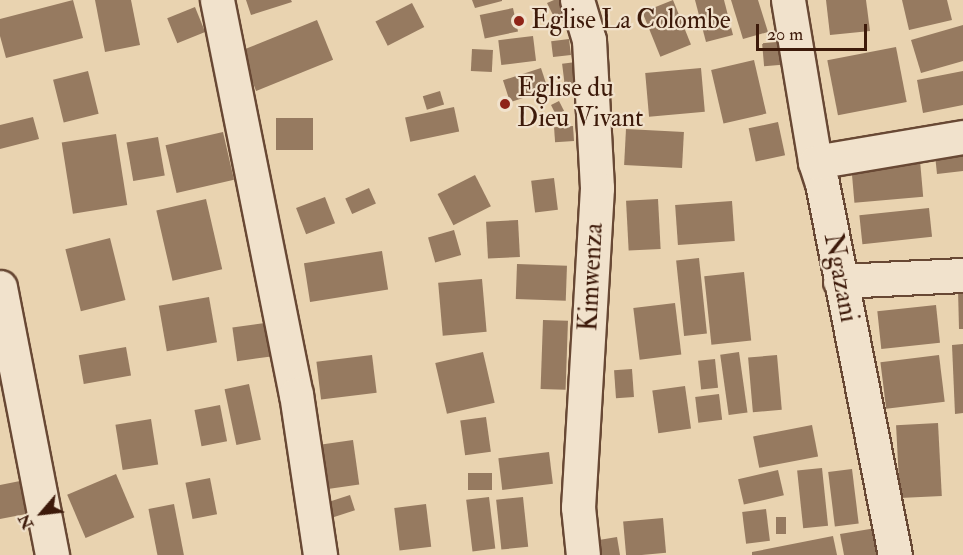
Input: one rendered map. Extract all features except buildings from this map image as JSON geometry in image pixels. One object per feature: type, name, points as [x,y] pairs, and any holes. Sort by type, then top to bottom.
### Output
[{"type":"street","points":[[217,0],[296,394],[320,555]]},
{"type":"street","name":"Kimwenza","points":[[577,0],[589,40],[597,188],[578,507],[583,555]]},
{"type":"street","name":"Ngazani","points":[[788,0],[815,162],[822,183],[896,555]]},
{"type":"street","points":[[815,162],[963,137]]},
{"type":"street","points":[[840,281],[963,275]]},
{"type":"street","points":[[0,287],[52,555]]},
{"type":"place","name":"Eglise La Colombe","points":[[519,21]]},
{"type":"place","name":"Eglise du Dieu Vivant","points":[[505,104]]}]
